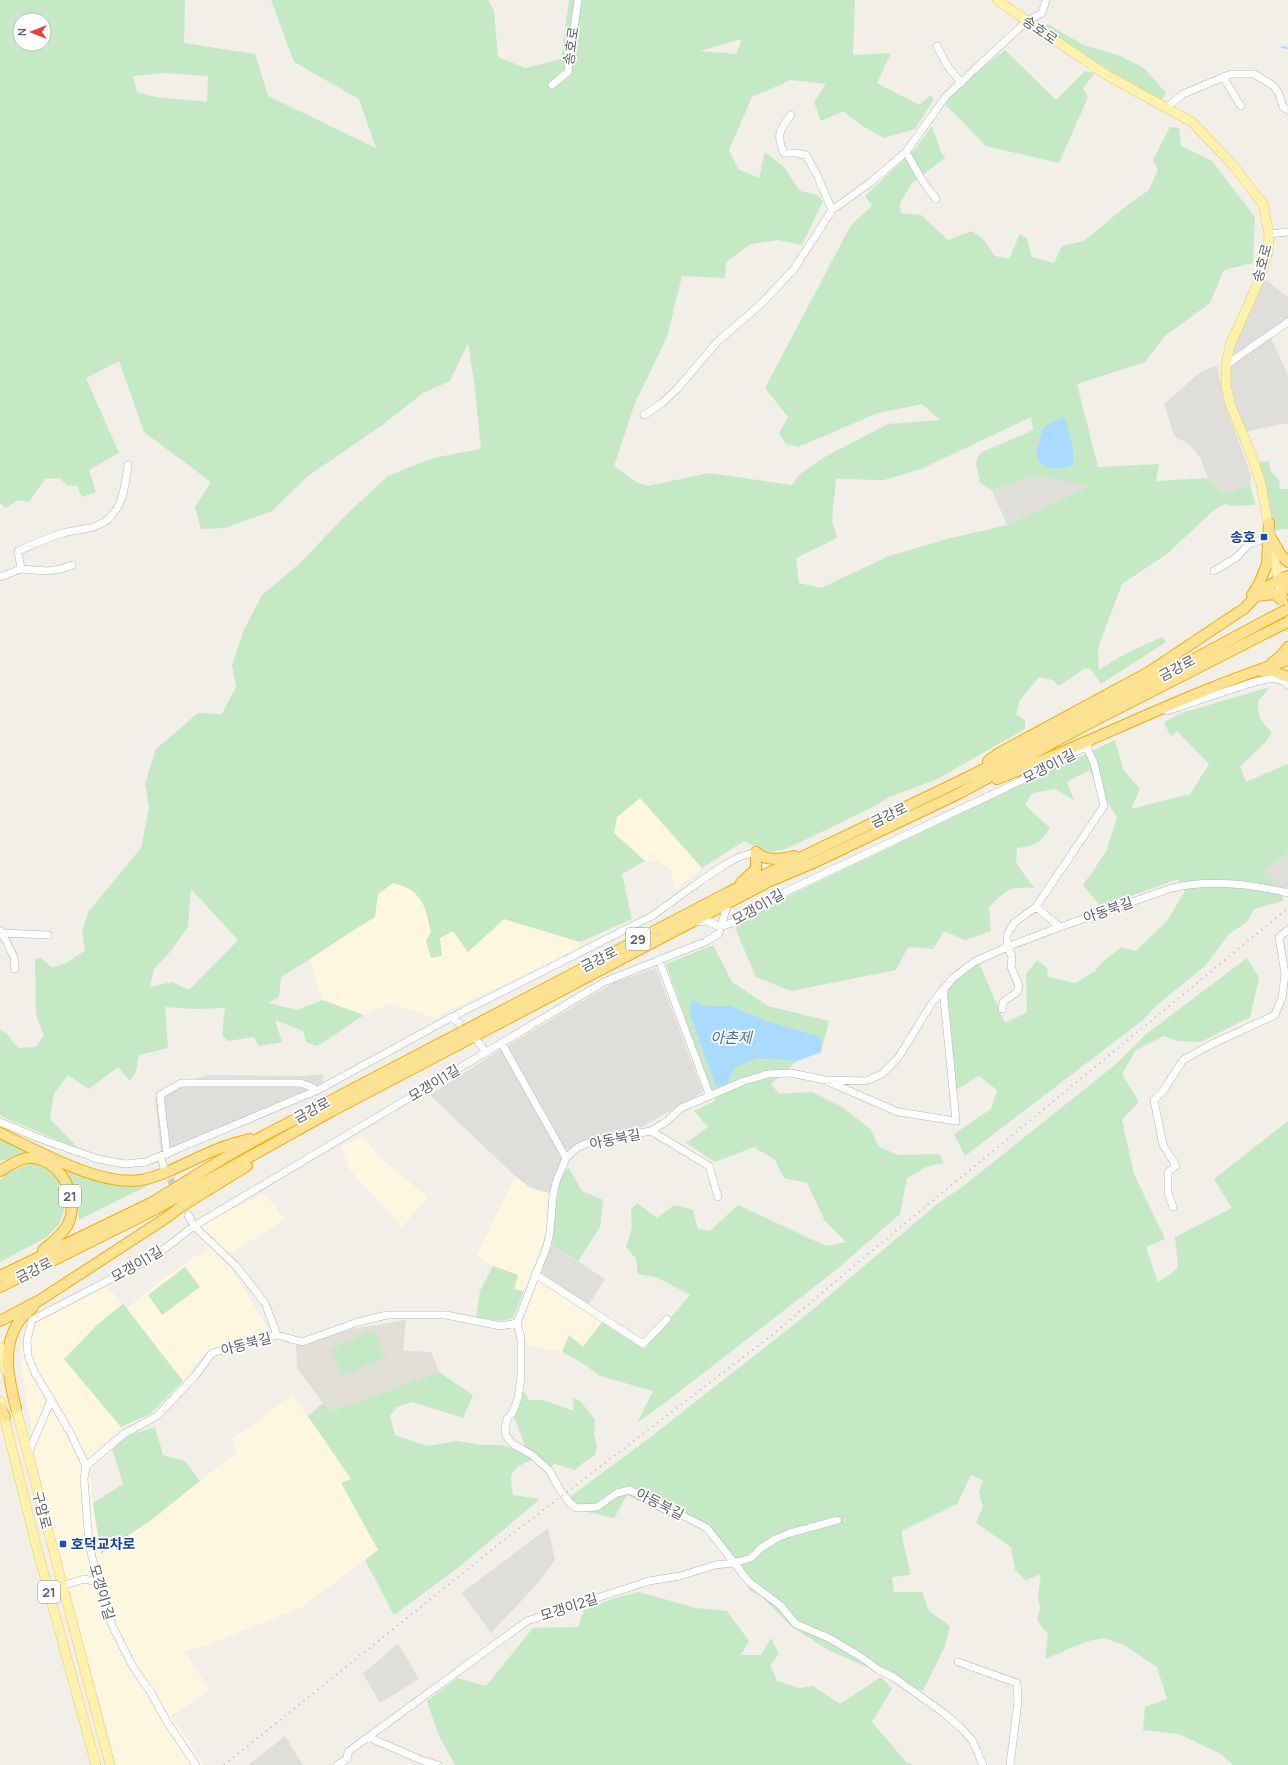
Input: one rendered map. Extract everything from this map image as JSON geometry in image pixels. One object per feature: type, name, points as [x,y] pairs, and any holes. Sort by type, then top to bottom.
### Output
[{"type":"highway","points":[[1245,608],[1264,574],[1267,564],[1270,538],[1269,523]]},
{"type":"highway","points":[[1270,538],[1288,562]]},
{"type":"highway","points":[[962,780],[999,753],[1149,672],[1245,608],[1255,596],[1278,580],[1288,576]]},
{"type":"highway","points":[[1255,596],[1274,594],[1282,597],[1288,582]]},
{"type":"highway","name":"금강로","points":[[0,1287],[22,1271],[151,1203],[265,1135],[729,892],[962,780],[1075,723],[1288,609]]},
{"type":"highway","name":"금강로","points":[[0,1276],[22,1271],[156,1209],[332,1111],[768,882],[810,864],[960,793],[1082,727],[1262,635],[1288,624]]},
{"type":"highway","points":[[960,793],[1058,755],[1109,731],[1259,669],[1275,661],[1288,647]]},
{"type":"highway","points":[[1259,669],[1288,660]]},
{"type":"highway","points":[[1259,669],[1270,670],[1288,677]]},
{"type":"highway","points":[[756,852],[762,857],[783,858],[814,850]]},
{"type":"highway","points":[[729,892],[756,869],[756,852]]},
{"type":"highway","points":[[0,1320],[40,1300],[182,1206],[325,1120],[332,1111]]},
{"type":"highway","points":[[0,1133],[44,1154],[111,1180],[140,1180],[172,1169],[225,1146],[265,1135]]},
{"type":"highway","name":"21","points":[[0,1171],[13,1163],[27,1158],[40,1159],[61,1173],[72,1200],[71,1212],[67,1226],[54,1242],[22,1271]]},
{"type":"highway","points":[[16,1408],[10,1385],[7,1359],[11,1336],[18,1322],[40,1300]]},
{"type":"highway","name":"21","points":[[0,1408],[5,1417]]},
{"type":"main road","name":"송호로","points":[[997,0],[1103,74],[1167,107],[1192,122],[1263,204],[1269,234],[1268,252],[1259,281],[1230,345],[1226,365],[1226,385],[1230,404],[1250,451],[1261,484],[1269,523]]},
{"type":"main road","points":[[1270,538],[1288,624]]},
{"type":"main road","name":"구암로","points":[[0,1347],[110,1765]]},
{"type":"main road","name":"구암로","points":[[0,1401],[35,1541],[96,1765]]},
{"type":"street","name":"송호로","points":[[552,85],[568,72],[578,0]]},
{"type":"street","points":[[644,415],[662,403],[677,389],[718,341],[760,305],[790,274],[832,210],[871,182],[906,152],[946,96],[1027,21],[1042,13],[1046,0]]},
{"type":"street","points":[[937,46],[947,65],[960,83]]},
{"type":"street","points":[[1167,107],[1183,94],[1223,77],[1231,74],[1254,74],[1274,86],[1279,94],[1283,107],[1288,110]]},
{"type":"street","points":[[1223,77],[1241,106]]},
{"type":"street","points":[[791,115],[782,127],[779,137],[780,144],[784,153],[806,155],[816,173],[832,210]]},
{"type":"street","points":[[906,152],[923,182],[936,199]]},
{"type":"street","points":[[1269,234],[1288,232]]},
{"type":"street","points":[[1226,365],[1288,322]]},
{"type":"street","points":[[21,568],[18,551],[62,533],[96,527],[109,519],[118,508],[125,487],[128,465]]},
{"type":"street","points":[[1214,571],[1237,557],[1249,544],[1270,538]]},
{"type":"street","points":[[0,577],[21,568],[47,571],[61,569],[72,565]]},
{"type":"street","name":"모갱이1길","points":[[196,1765],[150,1691],[133,1667],[112,1625],[98,1582],[89,1544],[84,1479],[86,1466],[70,1432],[35,1373],[28,1356],[27,1340],[32,1320],[155,1256],[194,1226],[604,982],[707,941],[719,933],[720,927],[745,918],[782,893],[1052,766],[1086,746],[1167,711],[1251,683],[1272,678],[1286,682],[1288,685]]},
{"type":"street","points":[[1002,1009],[1003,1002],[1017,992],[1019,986],[1011,967],[1012,956],[1007,947],[1007,935],[1014,924],[1036,907],[1104,806],[1094,763],[1086,746]]},
{"type":"street","points":[[0,1122],[41,1139],[98,1159],[125,1164],[146,1162],[318,1090],[452,1017],[652,916],[726,864],[739,857],[756,852]]},
{"type":"street","name":"아동북길","points":[[733,1563],[707,1528],[684,1516],[664,1509],[630,1490],[617,1493],[598,1507],[576,1508],[560,1490],[549,1470],[532,1455],[513,1444],[506,1436],[506,1419],[513,1412],[518,1398],[521,1377],[521,1338],[517,1323],[547,1246],[556,1182],[566,1158],[578,1147],[593,1141],[651,1131],[681,1108],[744,1081],[768,1074],[791,1073],[825,1080],[866,1081],[882,1074],[898,1058],[932,1003],[953,978],[974,962],[1007,947],[1060,927],[1172,888],[1188,884],[1229,884],[1288,893]]},
{"type":"street","points":[[691,923],[708,921],[720,927],[728,903]]},
{"type":"street","points":[[1036,907],[1060,927]]},
{"type":"street","points":[[1173,1207],[1168,1193],[1168,1172],[1176,1166],[1163,1145],[1154,1100],[1163,1090],[1183,1060],[1210,1045],[1274,1015],[1282,998],[1285,974],[1279,937],[1288,930]]},
{"type":"street","points":[[1,931],[48,935]]},
{"type":"street","points":[[1,931],[14,958],[14,970]]},
{"type":"street","points":[[659,960],[710,1096]]},
{"type":"street","name":"아동북길","points":[[825,1080],[898,1112],[956,1121],[944,989]]},
{"type":"street","points":[[452,1017],[459,1023]]},
{"type":"street","points":[[478,1042],[486,1052]]},
{"type":"street","points":[[502,1044],[566,1158]]},
{"type":"street","points":[[164,1168],[160,1095],[181,1083],[301,1083],[318,1090]]},
{"type":"street","points":[[651,1131],[709,1166],[718,1197]]},
{"type":"street","points":[[188,1215],[194,1226],[236,1266],[265,1303],[277,1335]]},
{"type":"street","points":[[535,1274],[643,1344],[668,1319]]},
{"type":"street","name":"아동북길","points":[[86,1466],[124,1434],[157,1416],[194,1376],[212,1353],[277,1335],[302,1342],[358,1322],[387,1315],[446,1315],[501,1326],[517,1323]]},
{"type":"street","points":[[28,1454],[52,1400]]},
{"type":"street","name":"모갱이2길","points":[[337,1765],[347,1759],[348,1752],[527,1621],[649,1580],[680,1576],[715,1565],[733,1563],[751,1558],[761,1548],[775,1539],[790,1533],[838,1520]]},
{"type":"street","points":[[733,1563],[748,1582],[780,1605],[796,1624],[829,1638],[861,1657],[879,1670],[895,1678],[945,1714],[972,1740],[983,1765]]},
{"type":"street","points":[[62,1586],[84,1578],[98,1582]]},
{"type":"street","points":[[958,1662],[1017,1684],[1018,1700],[1010,1765]]},
{"type":"street","points":[[368,1737],[421,1760],[438,1765]]},
{"type":"shaded area","points":[[1265,279],[1288,297],[1288,318],[1282,323],[1271,338],[1288,375],[1288,423],[1245,432],[1230,388],[1228,364],[1243,321]]},
{"type":"shaded area","points":[[1217,365],[1225,404],[1251,475],[1250,484],[1223,494],[1208,478],[1201,459],[1189,444],[1174,436],[1164,404],[1199,373]]},
{"type":"shaded area","points":[[1036,476],[1091,486],[1007,525],[992,490]]},
{"type":"shaded area","points":[[640,798],[702,868],[676,890],[671,870],[656,861],[645,861],[614,833],[617,817]]},
{"type":"shaded area","points":[[1288,853],[1288,888],[1282,888],[1261,873]]},
{"type":"shaded area","points":[[393,883],[407,886],[424,903],[431,933],[440,938],[454,931],[468,952],[504,919],[580,942],[577,951],[447,1011],[436,1018],[390,1003],[364,1015],[322,1000],[310,960],[350,931],[374,917],[378,894]]},
{"type":"shaded area","points":[[656,968],[703,1092],[640,1128],[567,1149],[549,1193],[531,1188],[515,1176],[430,1095],[495,1053],[615,982]]},
{"type":"shaded area","points":[[323,1074],[323,1084],[161,1151],[155,1099],[170,1084],[212,1075],[304,1076]]},
{"type":"shaded area","points":[[363,1136],[379,1157],[428,1197],[402,1227],[350,1170],[341,1147]]},
{"type":"shaded area","points":[[515,1176],[531,1188],[549,1193],[546,1210],[548,1225],[540,1251],[524,1291],[514,1289],[518,1275],[489,1264],[477,1255]]},
{"type":"shaded area","points":[[265,1194],[285,1219],[222,1259],[233,1271],[269,1330],[203,1354],[183,1381],[127,1308],[174,1271],[208,1248],[190,1229]]},
{"type":"shaded area","points":[[552,1245],[605,1279],[589,1304],[538,1273]]},
{"type":"shaded area","points":[[538,1273],[607,1316],[582,1347],[569,1335],[562,1352],[528,1345],[521,1323]]},
{"type":"shaded area","points":[[107,1287],[123,1304],[98,1324],[64,1359],[121,1427],[88,1458],[95,1520],[101,1554],[151,1520],[237,1453],[232,1439],[293,1395],[351,1480],[342,1484],[378,1550],[302,1607],[204,1646],[185,1651],[209,1690],[171,1716],[204,1765],[117,1765],[61,1567],[35,1452],[20,1347],[36,1323]]},
{"type":"shaded area","points":[[406,1320],[403,1351],[431,1352],[439,1372],[332,1411],[323,1403],[297,1368],[296,1345],[357,1328]]},
{"type":"shaded area","points":[[548,1528],[555,1560],[539,1582],[491,1633],[462,1593]]},
{"type":"shaded area","points":[[398,1643],[419,1679],[380,1703],[363,1674]]},
{"type":"shaded area","points":[[285,1736],[303,1765],[248,1765],[257,1758]]},
{"type":"green space","points":[[0,0],[185,0],[184,43],[255,54],[268,96],[376,148],[359,99],[294,62],[271,0],[488,0],[494,11],[498,57],[525,68],[561,59],[569,0],[855,0],[853,55],[891,53],[877,83],[919,105],[931,95],[934,99],[915,129],[884,138],[862,126],[843,111],[821,121],[814,102],[826,84],[791,80],[752,97],[729,150],[738,169],[759,178],[765,152],[784,167],[800,191],[817,195],[823,201],[802,245],[778,240],[751,244],[726,262],[725,278],[682,276],[667,337],[635,403],[614,466],[636,482],[648,486],[709,473],[792,485],[800,474],[828,455],[888,424],[940,420],[922,404],[878,413],[798,447],[786,444],[779,433],[788,417],[765,388],[851,225],[872,206],[865,196],[916,148],[932,126],[942,155],[946,157],[911,184],[900,204],[901,213],[921,215],[948,240],[972,231],[983,239],[995,256],[1009,259],[1020,234],[1027,238],[1032,257],[1054,263],[1062,246],[1084,241],[1125,207],[1149,190],[1158,170],[1153,160],[1170,127],[1179,128],[1181,146],[1212,161],[1255,217],[1253,263],[1224,270],[1210,303],[1165,336],[1145,362],[1077,384],[1098,467],[1159,464],[1156,481],[1208,478],[1223,494],[1250,484],[1255,505],[1231,506],[1224,504],[1213,511],[1167,554],[1122,584],[1098,648],[1099,670],[1123,655],[1162,637],[1166,642],[1101,684],[1090,668],[1084,669],[1059,686],[1053,680],[1039,677],[1020,700],[1016,714],[1025,720],[1025,729],[937,779],[890,797],[865,811],[786,849],[766,853],[744,841],[702,868],[640,798],[617,817],[614,833],[645,861],[622,874],[632,919],[580,942],[504,919],[468,952],[453,931],[440,938],[442,956],[431,958],[426,941],[431,932],[427,914],[421,900],[411,890],[393,883],[378,894],[375,917],[281,977],[279,997],[268,1003],[298,1010],[322,1000],[364,1015],[316,1046],[306,1042],[303,1031],[275,1020],[282,1042],[259,1046],[254,1037],[228,1041],[222,1035],[225,1008],[193,1009],[165,1007],[168,1048],[139,1055],[136,1072],[130,1081],[118,1067],[89,1089],[68,1075],[54,1093],[50,1119],[79,1149],[0,1115],[0,1030],[7,1034],[18,1048],[36,1047],[44,1035],[36,1015],[35,959],[41,958],[51,967],[56,967],[65,964],[85,951],[82,931],[89,911],[141,848],[149,807],[145,784],[156,749],[198,713],[222,714],[236,687],[232,665],[244,630],[262,595],[300,563],[349,512],[388,476],[433,458],[481,449],[474,382],[468,343],[450,381],[423,393],[381,426],[308,476],[272,511],[225,528],[201,529],[195,507],[211,482],[144,432],[119,361],[86,378],[119,453],[89,470],[96,492],[82,497],[77,486],[67,485],[60,478],[45,479],[29,502],[18,500],[6,508],[0,503]],"holes":[[[742,39],[736,54],[699,51]],[[164,73],[208,76],[207,102],[156,97],[137,92],[133,76]],[[1031,417],[1033,430],[980,453],[976,463],[980,483],[992,490],[1036,476],[1090,486],[1007,525],[947,539],[889,556],[821,588],[799,583],[796,558],[837,538],[832,520],[836,479],[884,480],[921,469]],[[191,889],[238,940],[189,990],[172,982],[150,987],[154,969],[169,953],[188,927]]]},
{"type":"green space","points":[[1048,24],[1083,45],[1118,55],[1144,68],[1166,93],[1162,100],[1110,71],[1043,27]]},
{"type":"green space","points":[[1005,50],[1056,100],[1085,71],[1095,73],[1083,88],[1088,97],[1059,163],[986,146],[945,104],[953,91]]},
{"type":"green space","points":[[1269,461],[1271,472],[1279,480],[1280,489],[1288,489],[1288,529],[1275,530],[1259,462]]},
{"type":"green space","points":[[1270,687],[1258,701],[1258,706],[1260,718],[1272,732],[1265,743],[1240,766],[1246,782],[1288,764],[1288,853],[1261,873],[1282,888],[1283,901],[1254,909],[1247,922],[1229,934],[1205,966],[1157,1005],[1143,1020],[965,1156],[954,1134],[991,1109],[997,1090],[979,1076],[956,1090],[947,985],[979,963],[1005,1023],[1027,1012],[1026,974],[1037,960],[1047,968],[1048,977],[1075,983],[1095,971],[1104,961],[1121,947],[1136,951],[1167,921],[1185,891],[1178,879],[1101,907],[1083,885],[1106,852],[1117,818],[1089,770],[1067,782],[1074,800],[1055,789],[1032,793],[1025,805],[1050,828],[1037,843],[1017,848],[1016,863],[1034,888],[1009,890],[989,907],[991,931],[965,940],[944,931],[933,949],[908,947],[896,970],[791,991],[756,977],[735,928],[788,896],[1115,740],[1123,769],[1140,789],[1131,809],[1190,794],[1209,764],[1177,731],[1171,737],[1164,722],[1181,713]]},
{"type":"green space","points":[[713,945],[732,982],[768,1006],[829,1021],[821,1052],[797,1061],[771,1084],[779,1094],[812,1092],[842,1107],[870,1129],[879,1147],[898,1155],[939,1154],[944,1163],[926,1167],[907,1178],[900,1214],[836,1270],[637,1423],[653,1391],[600,1376],[587,1366],[562,1352],[569,1335],[583,1347],[602,1322],[645,1348],[690,1295],[656,1277],[638,1274],[636,1259],[626,1247],[632,1228],[631,1210],[637,1203],[657,1218],[674,1205],[693,1210],[698,1229],[710,1231],[738,1205],[826,1246],[846,1242],[825,1221],[807,1183],[784,1178],[775,1160],[754,1147],[715,1162],[686,1143],[708,1127],[694,1111],[715,1101],[666,964]]},
{"type":"green space","points":[[1247,958],[1259,978],[1250,1017],[1201,1042],[1177,1041],[1164,1036],[1136,1050],[1122,1074],[1139,1102],[1122,1120],[1134,1174],[1165,1239],[1146,1247],[1158,1282],[1171,1274],[1178,1267],[1175,1237],[1232,1208],[1214,1179],[1288,1121],[1288,1765],[1233,1765],[1221,1754],[1179,1734],[1143,1730],[1145,1707],[1167,1699],[1157,1667],[1124,1645],[1104,1638],[1088,1641],[1045,1659],[1048,1633],[1042,1628],[1037,1619],[1040,1608],[1038,1597],[1041,1574],[1026,1580],[1015,1570],[1011,1547],[976,1523],[983,1507],[979,1492],[983,1480],[971,1475],[957,1504],[902,1531],[910,1575],[892,1577],[894,1592],[922,1592],[929,1611],[950,1626],[945,1646],[923,1691],[830,1651],[792,1627],[762,1597],[749,1590],[741,1566],[692,1517],[670,1517],[627,1495],[614,1518],[570,1508],[571,1496],[648,1439],[810,1312],[936,1205],[966,1184],[1115,1065],[1145,1035]]},
{"type":"green space","points":[[0,1138],[29,1152],[0,1161]]},
{"type":"green space","points":[[32,1163],[45,1166],[60,1179],[67,1200],[60,1223],[47,1237],[0,1262],[0,1180],[4,1174]]},
{"type":"green space","points":[[59,1165],[128,1185],[151,1184],[79,1220],[76,1200]]},
{"type":"green space","points":[[568,1167],[582,1191],[603,1200],[600,1227],[578,1261],[552,1245],[560,1180]]},
{"type":"green space","points":[[493,1266],[518,1275],[514,1289],[524,1291],[513,1318],[500,1321],[476,1317],[480,1291]]},
{"type":"green space","points":[[185,1267],[200,1287],[162,1315],[148,1295]]},
{"type":"green space","points":[[123,1304],[183,1381],[150,1414],[121,1427],[64,1359],[98,1324]]},
{"type":"green space","points":[[373,1330],[386,1357],[343,1375],[331,1349]]},
{"type":"green space","points":[[439,1372],[473,1395],[463,1418],[412,1402],[397,1407],[390,1416],[395,1435],[427,1446],[458,1441],[480,1445],[501,1445],[519,1451],[532,1460],[519,1466],[513,1472],[511,1481],[513,1495],[540,1499],[459,1567],[394,1615],[365,1560],[378,1550],[341,1483],[351,1479],[308,1416],[323,1403],[332,1411]]},
{"type":"green space","points":[[521,1392],[525,1393],[529,1400],[543,1400],[574,1411],[573,1397],[581,1402],[595,1420],[594,1434],[597,1446],[595,1455],[575,1470],[555,1464],[551,1467],[526,1448],[514,1417]]},
{"type":"green space","points":[[155,1427],[163,1455],[185,1461],[200,1481],[151,1520],[101,1554],[93,1503],[123,1484],[112,1448],[130,1435]]},
{"type":"green space","points":[[639,1592],[696,1608],[727,1611],[749,1641],[741,1655],[761,1655],[771,1638],[779,1654],[770,1665],[777,1681],[799,1688],[813,1686],[840,1704],[881,1677],[892,1689],[872,1722],[906,1762],[914,1765],[455,1765],[439,1736],[427,1701],[457,1678],[486,1686],[533,1628],[578,1627],[584,1610],[612,1599]]},
{"type":"water","points":[[1065,418],[1072,443],[1074,465],[1063,468],[1048,468],[1039,461],[1036,452],[1043,428],[1054,421]]},
{"type":"water","name":"아촌제","points":[[692,1000],[705,1006],[731,1006],[769,1022],[821,1037],[821,1052],[797,1061],[758,1058],[735,1067],[727,1084],[716,1086],[690,1014]]},
{"type":"waterway","points":[[1282,47],[1288,48]]},
{"type":"tunnel","points":[[165,1170],[177,1192]]},
{"type":"railway","points":[[224,1765],[499,1544],[771,1336],[874,1249],[1288,908]]},
{"type":"place","name":"송호","points":[[1264,537]]},
{"type":"place","name":"호덕교차로","points":[[63,1544]]}]
